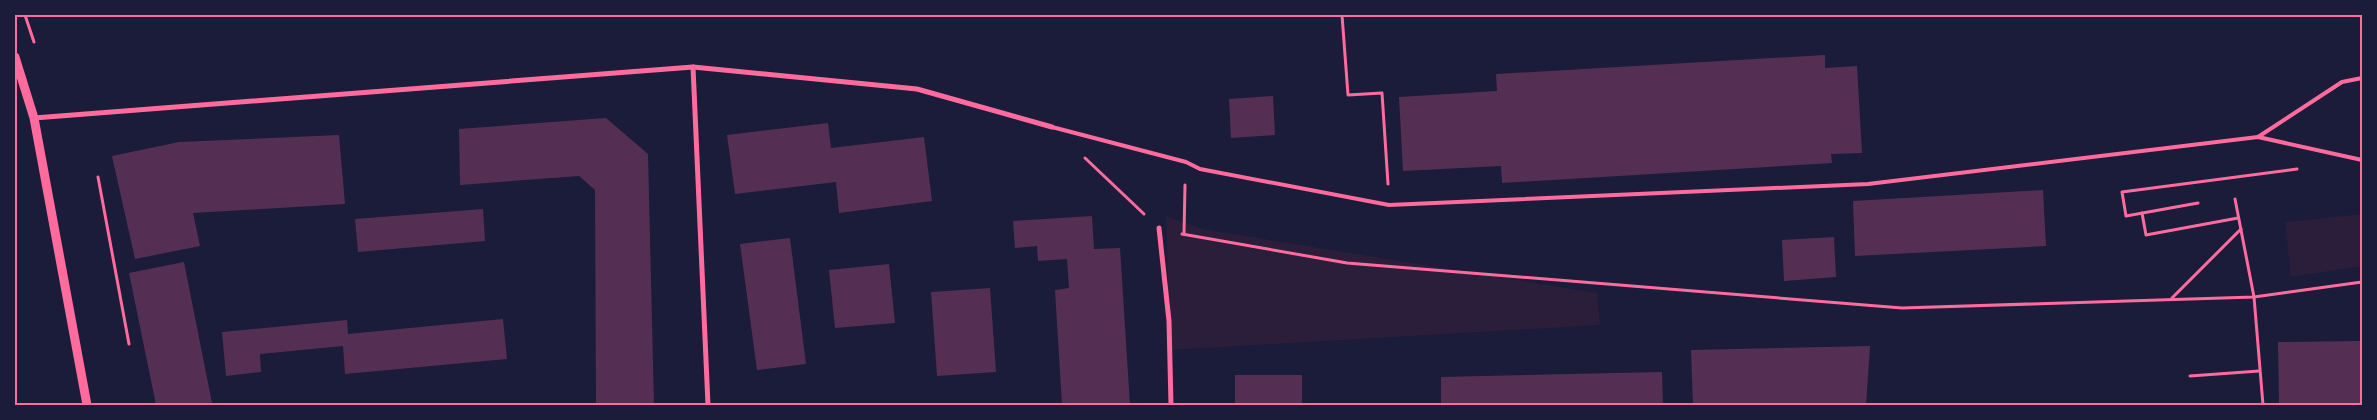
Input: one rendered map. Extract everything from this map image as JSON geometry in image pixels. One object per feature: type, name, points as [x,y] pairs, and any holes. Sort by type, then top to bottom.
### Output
[{"type":"street","points":[[15,57],[34,118],[87,405]]},
{"type":"street","points":[[34,118],[693,67],[917,89],[1052,127]]},
{"type":"street","points":[[693,67],[708,405]]},
{"type":"street","points":[[1159,228],[1169,321],[1171,405]]},
{"type":"lane","points":[[2258,137],[2342,82],[2362,78]]},
{"type":"lane","points":[[1052,127],[1186,162],[1200,169],[1389,205],[1868,184],[2258,137],[2362,160]]},
{"type":"path","points":[[1342,15],[1348,95],[1382,93],[1389,205]]},
{"type":"path","points":[[1052,127],[1159,228]]},
{"type":"path","points":[[1186,162],[1184,234],[1347,263],[1902,308],[2254,297],[2362,282]]},
{"type":"path","points":[[2198,203],[2126,216],[2122,192],[2304,168]]},
{"type":"path","points":[[98,177],[129,344]]},
{"type":"path","points":[[2235,199],[2254,297],[2263,405]]},
{"type":"path","points":[[2142,213],[2146,235],[2238,218]]},
{"type":"path","points":[[2171,299],[2241,229]]},
{"type":"path","points":[[2190,376],[2259,371]]},
{"type":"shaded area","points":[[2362,214],[2362,266],[2291,277],[2285,222]]},
{"type":"shaded area","points":[[1166,216],[1203,229],[1597,293],[1600,325],[1170,350]]},
{"type":"building","points":[[1825,55],[1825,68],[1857,66],[1862,153],[1831,154],[1832,163],[1502,183],[1501,166],[1403,171],[1399,97],[1497,91],[1496,74]]},
{"type":"building","points":[[1273,96],[1275,135],[1231,138],[1229,99]]},
{"type":"building","points":[[606,118],[648,154],[654,405],[596,405],[595,190],[579,176],[460,185],[459,129]]},
{"type":"building","points":[[828,123],[831,148],[924,137],[932,201],[839,213],[836,182],[735,194],[727,135]]},
{"type":"building","points":[[339,135],[345,204],[193,213],[200,246],[135,259],[112,156],[179,142]]},
{"type":"building","points":[[2043,190],[2046,246],[1855,256],[1853,201]]},
{"type":"building","points":[[483,209],[485,241],[358,252],[355,219]]},
{"type":"building","points":[[1092,216],[1094,249],[1120,248],[1130,405],[1062,405],[1055,290],[1069,288],[1067,259],[1038,261],[1037,246],[1015,248],[1013,221]]},
{"type":"building","points":[[1834,237],[1836,277],[1784,281],[1782,240]]},
{"type":"building","points":[[790,238],[806,364],[757,370],[740,244]]},
{"type":"building","points":[[184,262],[212,403],[156,405],[129,273]]},
{"type":"building","points":[[889,264],[895,323],[835,328],[829,270]]},
{"type":"building","points":[[990,288],[996,372],[937,376],[931,292]]},
{"type":"building","points":[[503,319],[507,359],[345,374],[343,346],[260,354],[261,372],[226,376],[222,332],[347,320],[348,334]]},
{"type":"building","points":[[2362,341],[2362,405],[2279,405],[2278,342]]},
{"type":"building","points":[[1870,346],[1866,405],[1693,405],[1691,350]]},
{"type":"building","points":[[1662,372],[1663,405],[1441,405],[1441,377]]},
{"type":"building","points":[[1235,375],[1302,375],[1302,405],[1235,405]]}]
